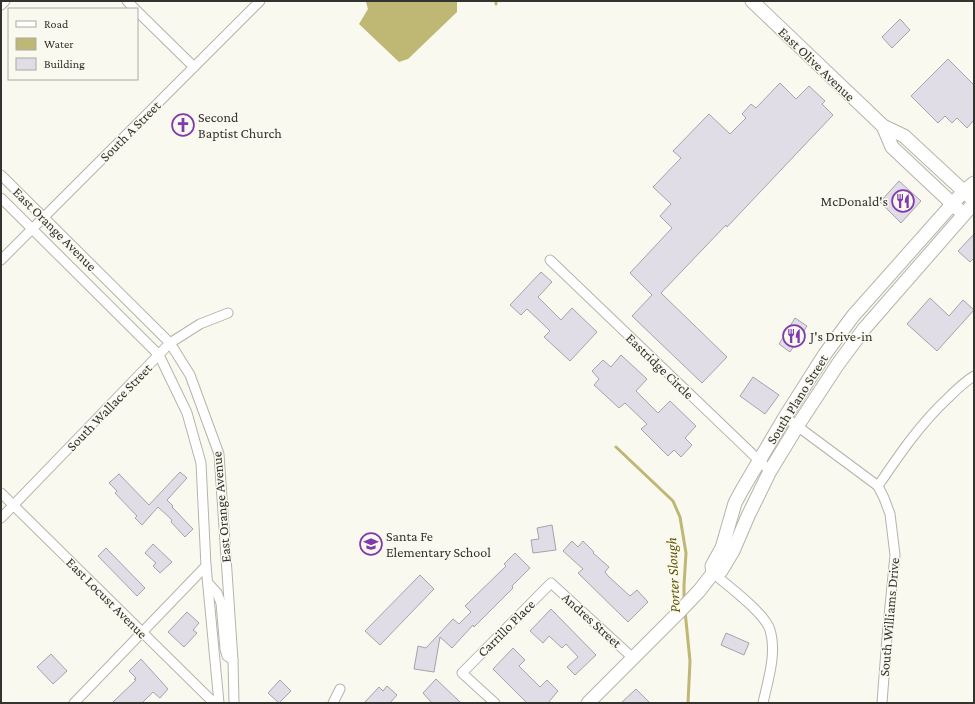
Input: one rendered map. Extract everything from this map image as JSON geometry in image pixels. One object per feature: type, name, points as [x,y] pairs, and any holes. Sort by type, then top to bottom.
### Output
[{"type":"main road","name":"East Olive Avenue","points":[[752,1],[883,126],[904,136],[969,187],[974,202]]},
{"type":"main road","name":"East Olive Avenue","points":[[883,126],[892,147],[964,214]]},
{"type":"main road","name":"South Plano Street","points":[[713,574],[712,566],[722,548],[735,503],[785,417],[825,354],[840,334],[969,187]]},
{"type":"main road","name":"South Plano Street","points":[[588,703],[694,597],[713,574],[721,571],[770,471],[838,364],[864,329],[974,202]]},
{"type":"main road","points":[[822,388],[820,384],[820,377],[842,343],[840,334]]},
{"type":"street","points":[[1,5],[5,1]]},
{"type":"street","name":"South A Street","points":[[1,260],[260,1]]},
{"type":"street","points":[[138,12],[194,67]]},
{"type":"street","name":"East Orange Avenue","points":[[1,175],[170,343],[190,375],[219,454],[233,660],[234,703]]},
{"type":"street","name":"East Orange Avenue","points":[[1,198],[159,355],[187,413],[201,463],[206,566],[219,703]]},
{"type":"street","name":"Eastridge Circle","points":[[550,260],[770,471]]},
{"type":"street","name":"South Wallace Street","points":[[1,518],[170,343],[200,324],[228,313]]},
{"type":"street","points":[[785,417],[878,486],[909,440],[938,407],[974,376]]},
{"type":"street","name":"South Williams Drive","points":[[878,486],[890,514],[896,555],[887,637],[882,703]]},
{"type":"street","name":"East Locust Avenue","points":[[1,493],[214,703]]},
{"type":"street","points":[[74,703],[206,566]]},
{"type":"street","points":[[713,574],[750,604],[770,629],[772,647],[763,703]]},
{"type":"street","points":[[208,583],[217,593],[221,603],[224,649],[228,656],[233,660]]},
{"type":"street","name":"Andres Street","points":[[551,583],[633,658]]},
{"type":"street","name":"Carrillo Place","points":[[495,703],[462,673],[551,583]]},
{"type":"street","points":[[333,703],[340,689]]},
{"type":"water","points":[[457,1],[457,12],[408,59],[399,62],[359,24],[368,9],[366,2]]},
{"type":"building","points":[[900,19],[910,30],[892,48],[882,37]]},
{"type":"building","points":[[948,59],[974,85],[974,120],[967,128],[957,118],[952,123],[945,116],[938,123],[911,96]]},
{"type":"building","points":[[780,83],[796,99],[809,86],[825,101],[822,104],[833,115],[727,227],[726,225],[661,293],[727,357],[702,383],[632,316],[652,295],[630,273],[672,228],[660,216],[671,204],[653,187],[681,158],[673,151],[709,114],[730,134],[746,118],[742,114],[751,104],[756,108]]},
{"type":"building","points":[[899,181],[921,201],[901,223],[880,202]]},
{"type":"building","points":[[974,234],[974,258],[970,262],[958,251]]},
{"type":"building","points":[[541,272],[552,282],[538,297],[561,320],[572,308],[597,332],[570,361],[544,337],[550,331],[527,309],[521,315],[510,305]]},
{"type":"building","points":[[930,298],[949,316],[963,300],[974,310],[937,351],[907,324]]},
{"type":"building","points":[[795,318],[807,326],[790,352],[779,344]]},
{"type":"building","points":[[621,355],[647,379],[636,391],[658,413],[670,401],[696,426],[685,438],[692,445],[681,457],[674,450],[668,456],[641,429],[647,424],[625,403],[619,408],[594,385],[599,379],[592,371],[603,360],[611,367]]},
{"type":"building","points":[[753,377],[779,395],[765,414],[740,396]]},
{"type":"building","points":[[180,472],[187,478],[167,500],[193,529],[185,537],[171,522],[172,520],[158,507],[142,525],[135,518],[137,516],[115,493],[117,491],[109,483],[119,474],[149,505]]},
{"type":"building","points":[[552,525],[556,550],[533,553],[531,540],[539,539],[537,528]]},
{"type":"building","points":[[572,541],[578,547],[583,541],[594,552],[593,553],[609,567],[605,572],[608,576],[630,596],[637,590],[648,602],[628,622],[578,573],[583,569],[563,551]]},
{"type":"building","points":[[153,544],[172,562],[160,573],[153,566],[156,563],[145,553]]},
{"type":"building","points":[[106,548],[145,588],[137,596],[98,556]]},
{"type":"building","points":[[515,553],[530,568],[512,586],[513,588],[474,627],[473,625],[452,648],[440,637],[434,672],[414,669],[418,646],[426,648],[453,619],[459,624],[471,612],[465,606],[506,566],[504,564]]},
{"type":"building","points":[[420,575],[434,589],[380,645],[365,631]]},
{"type":"building","points":[[551,609],[596,655],[575,675],[567,667],[578,657],[566,644],[562,648],[549,636],[543,643],[530,631]]},
{"type":"building","points":[[187,612],[199,623],[193,630],[197,633],[184,647],[168,632]]},
{"type":"building","points":[[726,633],[749,643],[744,655],[721,645]]},
{"type":"building","points":[[513,648],[525,660],[519,666],[540,687],[547,680],[558,691],[548,703],[527,703],[493,669]]},
{"type":"building","points":[[51,654],[67,671],[53,684],[37,667]]},
{"type":"building","points":[[141,659],[168,689],[160,698],[153,692],[142,703],[112,703],[136,680],[134,679],[136,678],[129,671]]},
{"type":"building","points":[[436,679],[461,703],[432,703],[423,693]]},
{"type":"building","points":[[280,680],[291,691],[279,703],[268,693]]},
{"type":"building","points":[[387,686],[397,695],[390,703],[364,703],[379,687],[383,691]]},
{"type":"building","points":[[636,689],[650,703],[621,703]]},
{"type":"waterway","name":"Porter Slough","points":[[616,447],[673,501],[680,517],[686,553],[684,600]]},
{"type":"waterway","name":"Porter Slough","points":[[685,611],[690,661],[688,703]]},
{"type":"place","name":"Second Baptist Church","points":[[183,125]]},
{"type":"place","name":"McDonald's","points":[[903,201]]},
{"type":"place","name":"J's Drive-in","points":[[794,336]]},
{"type":"place","name":"Santa Fe Elementary School","points":[[371,544]]}]
